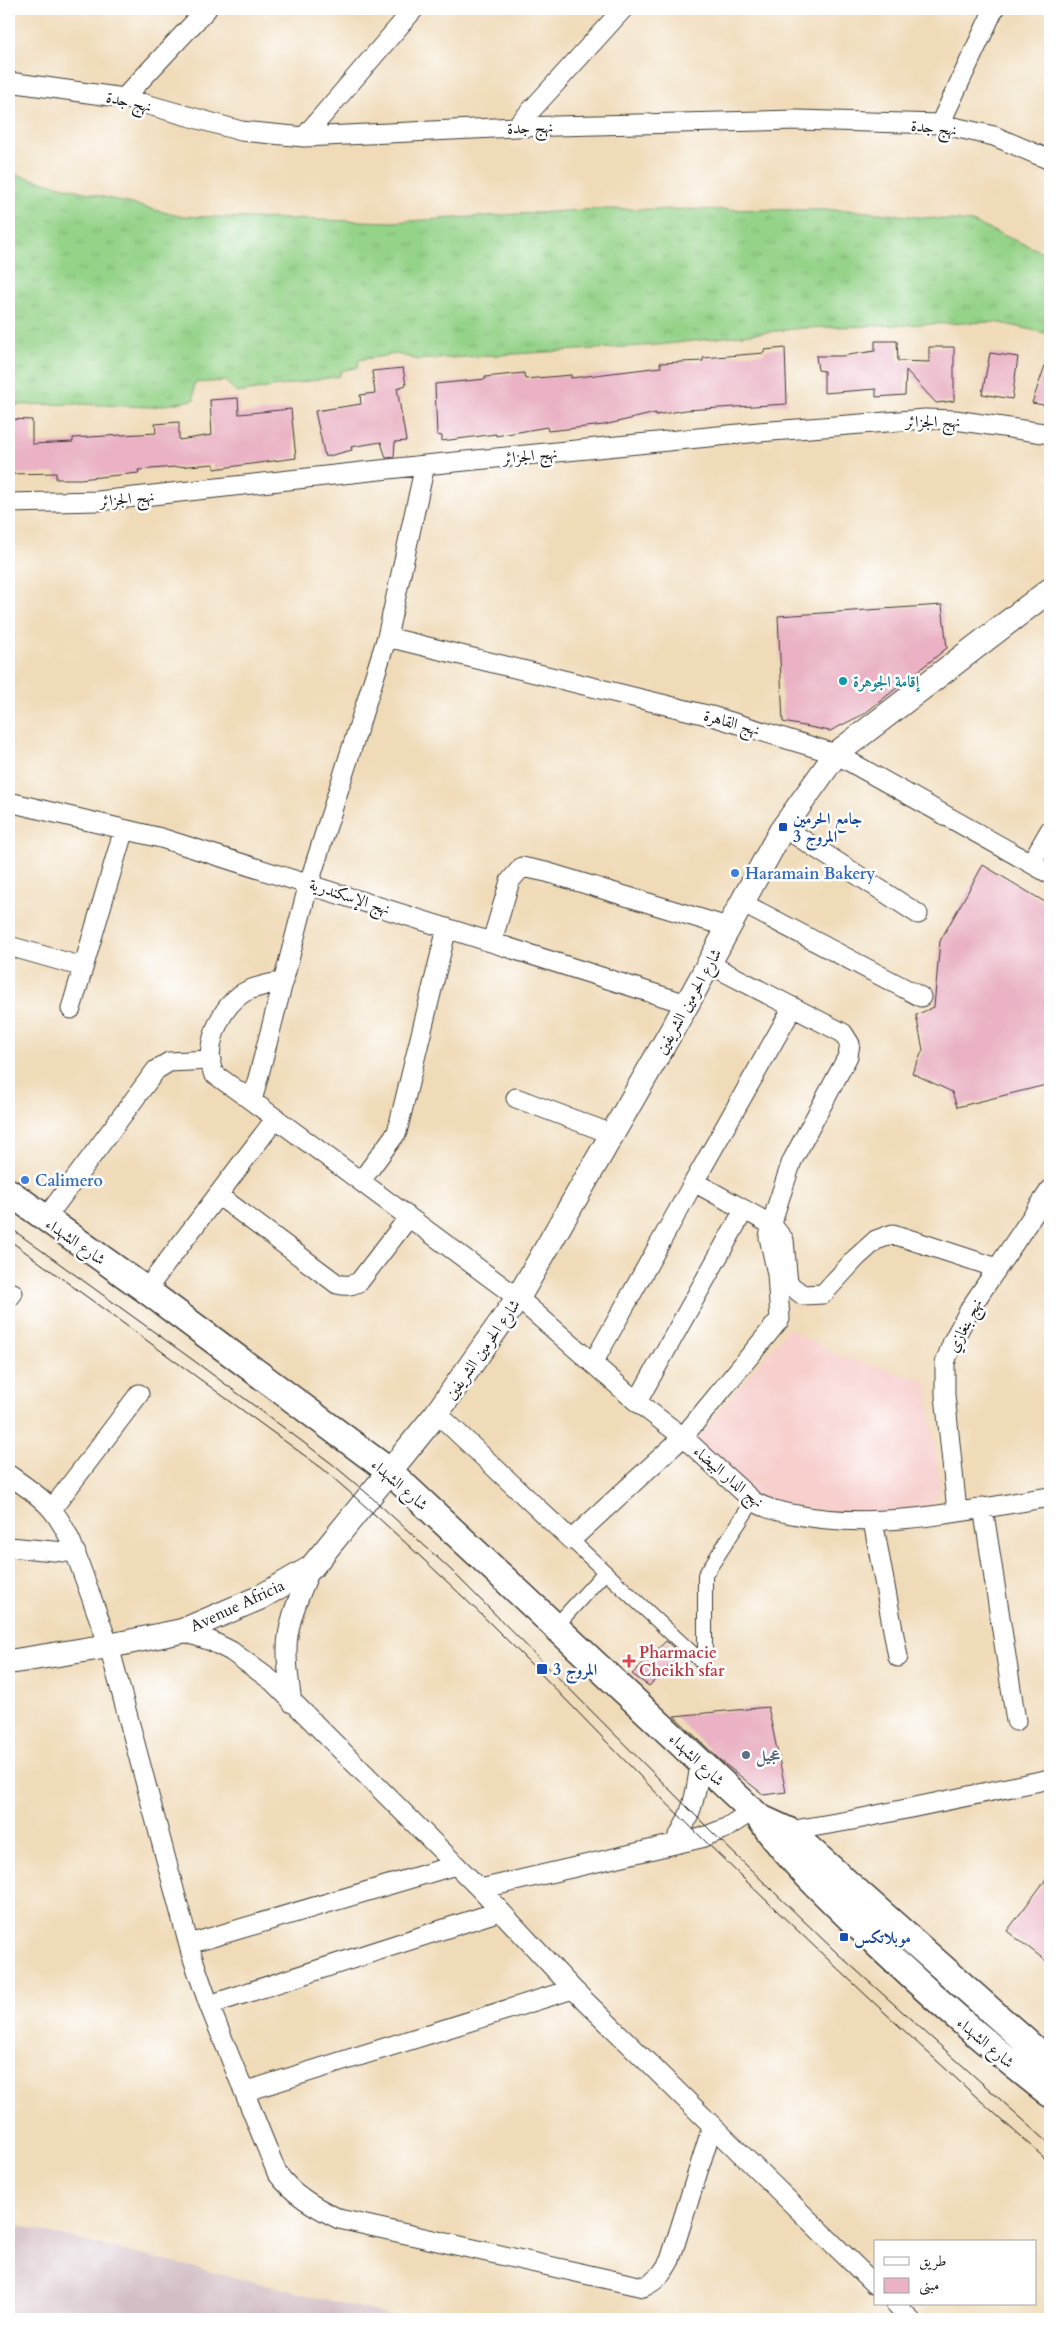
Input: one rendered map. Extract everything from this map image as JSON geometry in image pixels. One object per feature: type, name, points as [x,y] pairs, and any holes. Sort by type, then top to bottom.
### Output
[{"type":"main road","name":"شارع الشهداء","points":[[9,1192],[146,1290],[388,1471],[755,1814],[1050,2063]]},
{"type":"main road","name":"شارع الشهداء","points":[[782,1837],[912,1978],[1006,2060],[1050,2094]]},
{"type":"street","points":[[124,98],[207,9]]},
{"type":"street","points":[[304,137],[414,9]]},
{"type":"street","points":[[516,127],[623,9]]},
{"type":"street","points":[[940,124],[994,9]]},
{"type":"street","name":"نهج جدة","points":[[9,82],[124,98],[241,131],[304,137],[516,127],[797,120],[940,124],[994,136],[1050,160]]},
{"type":"street","name":"نهج الجزائر","points":[[9,503],[98,501],[425,465],[759,432],[925,419],[955,420],[1050,434]]},
{"type":"street","points":[[252,1101],[309,883],[388,637],[425,465]]},
{"type":"street","name":"شارع الحرمين الشريفين","points":[[388,1471],[436,1414],[518,1298],[687,1004],[783,828],[836,754],[1050,590]]},
{"type":"street","name":"نهج القاهرة","points":[[388,637],[715,717],[836,754],[1050,874]]},
{"type":"street","name":"نهج الإسكندرية","points":[[9,802],[124,829],[309,883],[687,1004]]},
{"type":"street","points":[[783,828],[918,914]]},
{"type":"street","points":[[70,1009],[124,829]]},
{"type":"street","points":[[1031,863],[1050,830]]},
{"type":"street","points":[[492,941],[510,881],[522,867],[546,872],[728,927]]},
{"type":"street","points":[[742,903],[921,997]]},
{"type":"street","points":[[361,1181],[397,1132],[447,928]]},
{"type":"street","points":[[9,946],[83,967]]},
{"type":"street","points":[[570,1540],[682,1437],[780,1319],[777,1274],[769,1237],[772,1225],[792,1162],[848,1056],[850,1044],[843,1033],[709,964]]},
{"type":"street","points":[[45,1219],[162,1064],[211,1060],[214,1033],[224,1012],[235,1000],[244,992],[284,981]]},
{"type":"street","points":[[593,1363],[793,1007]]},
{"type":"street","name":"نهج الدار البيضاء","points":[[211,1060],[213,1073],[518,1298],[637,1402],[682,1437],[753,1501],[766,1509],[811,1518],[873,1521],[1050,1497]]},
{"type":"street","points":[[516,1098],[612,1134]]},
{"type":"street","points":[[146,1290],[276,1118]]},
{"type":"street","points":[[694,1182],[772,1225],[784,1240],[788,1284],[803,1295],[823,1294],[856,1258],[876,1240],[893,1234],[996,1268]]},
{"type":"street","name":"نهج بنغازي","points":[[957,1511],[945,1395],[945,1363],[971,1307],[1050,1191]]},
{"type":"street","points":[[218,1195],[337,1284],[344,1286],[350,1286],[359,1282],[409,1217]]},
{"type":"street","points":[[637,1402],[744,1210]]},
{"type":"street","points":[[52,1509],[139,1394]]},
{"type":"street","points":[[436,1414],[705,1665],[705,1575],[753,1501]]},
{"type":"street","name":"Avenue Africia","points":[[9,1662],[109,1646],[182,1631],[259,1598],[311,1568],[388,1471]]},
{"type":"street","points":[[9,1475],[46,1501],[65,1527],[76,1553],[109,1646],[189,1944],[209,2005],[277,2173],[286,2184],[317,2208],[339,2219],[643,2287],[653,2283],[663,2274],[670,2260],[712,2126]]},
{"type":"street","points":[[983,1507],[1016,1721]]},
{"type":"street","points":[[873,1521],[898,1657]]},
{"type":"street","points":[[9,1547],[76,1553]]},
{"type":"street","points":[[292,1703],[286,1653],[289,1628],[296,1604],[311,1568]]},
{"type":"street","points":[[555,1627],[605,1572]]},
{"type":"street","points":[[182,1631],[211,1641],[246,1661],[272,1681],[480,1889],[573,1989],[874,2284]]},
{"type":"street","points":[[674,1844],[684,1829],[696,1798],[700,1763]]},
{"type":"street","points":[[782,1837],[1050,1779]]},
{"type":"street","points":[[480,1889],[714,1834],[755,1814]]},
{"type":"street","points":[[189,1944],[456,1865]]},
{"type":"street","points":[[209,2005],[500,1911]]},
{"type":"street","points":[[244,2092],[573,1989]]},
{"type":"street","points":[[897,2306],[910,2319]]},
{"type":"shaded area","points":[[788,1328],[837,1355],[926,1381],[941,1489],[928,1509],[872,1516],[759,1502],[692,1445]]},
{"type":"shaded area","points":[[9,2223],[406,2319],[9,2319]]},
{"type":"green space","points":[[9,173],[179,216],[393,222],[598,209],[846,210],[972,222],[1050,255],[1050,334],[996,322],[802,328],[658,345],[419,360],[396,354],[359,360],[358,367],[341,371],[340,376],[237,393],[225,381],[194,383],[194,400],[152,407],[76,404],[9,405]]},
{"type":"building","points":[[875,341],[897,341],[898,361],[929,362],[929,347],[954,347],[954,401],[936,403],[906,370],[905,395],[876,397],[876,389],[824,393],[824,371],[818,370],[816,356],[842,356],[875,351]]},
{"type":"building","points":[[785,348],[787,404],[686,410],[656,415],[656,413],[604,425],[548,431],[547,427],[496,436],[496,434],[442,441],[442,436],[437,435],[435,384],[524,373],[525,379],[571,375],[571,378],[661,367],[660,363],[703,361],[703,358],[764,353],[764,350]]},
{"type":"building","points":[[990,353],[1018,357],[1012,399],[982,394]]},
{"type":"building","points":[[1048,357],[1050,357],[1050,406],[1032,403]]},
{"type":"building","points":[[403,368],[406,385],[397,388],[406,441],[395,442],[394,457],[386,458],[381,442],[351,447],[352,450],[325,457],[315,411],[361,404],[360,395],[375,393],[372,371]]},
{"type":"building","points":[[238,398],[239,414],[291,409],[296,458],[214,469],[214,464],[138,470],[139,473],[80,479],[56,479],[56,473],[9,474],[9,419],[32,420],[32,444],[73,442],[73,438],[156,433],[155,424],[179,422],[179,440],[212,435],[210,400]]},
{"type":"building","name":"إقامة الجوهرة","points":[[942,605],[947,648],[864,714],[830,731],[783,722],[778,616]]},
{"type":"building","points":[[983,865],[1050,905],[1050,1084],[957,1107],[952,1092],[912,1073],[923,1050],[916,1015],[934,1007],[940,941]]},
{"type":"building","points":[[666,1641],[681,1654],[649,1686],[632,1674]]},
{"type":"building","name":"عجيل","points":[[768,1707],[786,1792],[764,1795],[721,1761],[674,1716]]},
{"type":"building","points":[[1050,1874],[1050,1964],[1007,1931]]},
{"type":"tram line","points":[[9,1227],[193,1360],[331,1463],[369,1495],[450,1569],[714,1834],[837,1953],[1050,2144]]},
{"type":"tram line","points":[[9,1240],[323,1469],[351,1493],[485,1618],[661,1797],[788,1922],[918,2044],[1050,2163]]},
{"type":"place","name":"إقامة الجوهرة","points":[[843,681]]},
{"type":"place","name":"جامع الحرمين المروج 3","points":[[783,827]]},
{"type":"place","name":"Haramain Bakery","points":[[735,873]]},
{"type":"place","name":"Calimero","points":[[25,1180]]},
{"type":"place","name":"Pharmacie Cheikh sfar","points":[[629,1661]]},
{"type":"place","name":"المروج 3","points":[[542,1669]]},
{"type":"place","name":"عجيل","points":[[746,1755]]},
{"type":"place","name":"موبلاتكس","points":[[844,1937]]}]
